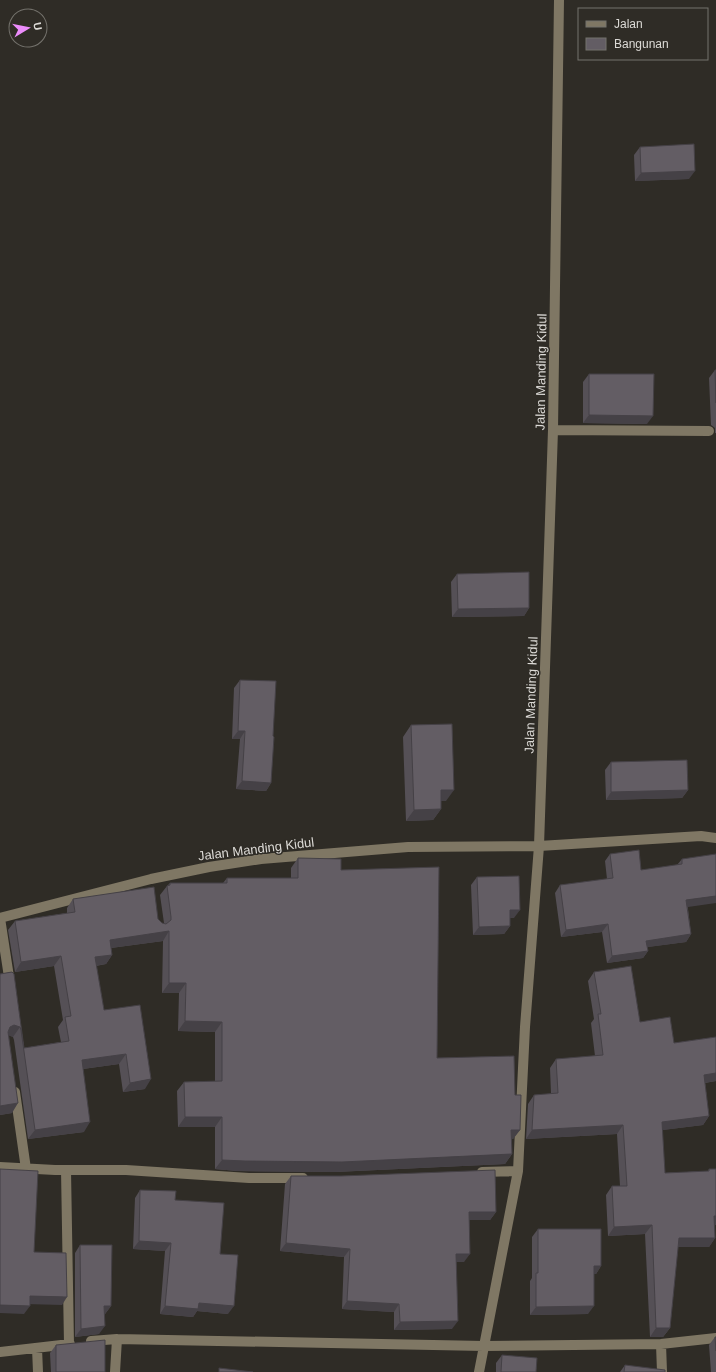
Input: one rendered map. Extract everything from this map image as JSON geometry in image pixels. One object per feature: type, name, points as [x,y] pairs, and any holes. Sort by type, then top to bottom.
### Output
[{"type":"street","name":"Jalan Manding Kidul","points":[[0,918],[209,867],[262,859],[408,847],[539,846],[553,430],[559,0]]},
{"type":"street","points":[[553,430],[709,431]]},
{"type":"street","points":[[480,1372],[518,1171],[526,1027],[539,846],[701,836],[716,838]]},
{"type":"street","points":[[0,918],[9,977]]},
{"type":"street","points":[[13,1079],[26,1169]]},
{"type":"street","points":[[0,1167],[66,1170],[126,1170],[249,1178],[311,1178]]},
{"type":"street","points":[[66,1170],[69,1344]]},
{"type":"street","points":[[473,1172],[518,1171]]},
{"type":"street","points":[[0,1352],[117,1339],[484,1346],[661,1344],[716,1338]]},
{"type":"street","points":[[115,1372],[117,1339]]},
{"type":"street","points":[[661,1344],[662,1372]]},
{"type":"street","points":[[37,1348],[38,1372]]},
{"type":"building","points":[[694,144],[695,171],[641,173],[640,147]]},
{"type":"building","points":[[715,370],[716,370],[716,403]]},
{"type":"building","points":[[589,374],[654,374],[653,416],[589,415]]},
{"type":"building","points":[[529,572],[529,608],[458,609],[457,574]]},
{"type":"building","points":[[240,680],[276,681],[271,783],[242,781],[245,731],[238,731]]},
{"type":"building","points":[[452,724],[454,790],[441,790],[441,809],[414,810],[411,725]]},
{"type":"building","points":[[687,760],[688,790],[611,792],[611,762]]},
{"type":"building","points":[[639,850],[641,870],[682,864],[682,859],[716,854],[716,896],[686,900],[691,934],[646,941],[648,951],[612,956],[608,924],[566,930],[560,885],[613,878],[610,854]]},
{"type":"building","points":[[298,858],[341,859],[341,870],[439,867],[437,1058],[514,1056],[515,1095],[521,1095],[520,1130],[511,1130],[512,1154],[342,1162],[222,1160],[222,1117],[185,1117],[184,1082],[222,1081],[222,1022],[185,1021],[186,983],[169,983],[169,931],[110,940],[112,955],[95,957],[104,1010],[140,1005],[151,1079],[130,1083],[126,1054],[82,1060],[90,1122],[35,1130],[21,1030],[20,1027],[14,1025],[10,1027],[8,1032],[18,1103],[0,1106],[0,974],[12,972],[14,974],[24,1048],[69,1041],[65,1017],[71,1016],[61,956],[21,962],[15,921],[75,912],[73,899],[154,887],[158,919],[162,923],[166,924],[171,920],[167,886],[170,885],[170,883],[227,883],[227,878],[298,878]]},
{"type":"building","points":[[519,876],[520,910],[510,910],[510,926],[479,927],[477,877]]},
{"type":"building","points":[[631,966],[640,1022],[670,1017],[674,1043],[716,1037],[716,1073],[704,1075],[709,1116],[662,1122],[665,1173],[709,1171],[709,1169],[716,1169],[716,1216],[714,1216],[715,1238],[679,1238],[670,1328],[656,1328],[652,1225],[614,1227],[612,1186],[627,1186],[623,1125],[532,1130],[534,1095],[558,1093],[556,1059],[603,1055],[598,1014],[601,1014],[594,972]]},
{"type":"building","points":[[0,1169],[38,1171],[34,1252],[66,1253],[67,1297],[30,1296],[30,1306],[0,1305]]},
{"type":"building","points":[[495,1170],[496,1212],[469,1212],[470,1254],[456,1254],[458,1321],[400,1322],[399,1304],[347,1301],[350,1249],[286,1243],[291,1176],[341,1176]]},
{"type":"building","points":[[140,1190],[176,1191],[175,1200],[224,1203],[220,1254],[238,1255],[234,1306],[199,1303],[198,1309],[165,1306],[171,1243],[139,1241]]},
{"type":"building","points":[[538,1229],[601,1229],[601,1266],[594,1266],[594,1306],[536,1307]]},
{"type":"building","points":[[80,1245],[112,1245],[111,1306],[104,1306],[105,1326],[81,1329]]},
{"type":"building","points":[[105,1340],[105,1372],[56,1372],[56,1345]]},
{"type":"building","points":[[502,1355],[537,1358],[536,1372],[501,1372]]},
{"type":"building","points":[[625,1365],[665,1370],[665,1372],[624,1372]]},
{"type":"building","points":[[219,1368],[253,1372],[219,1372]]}]
